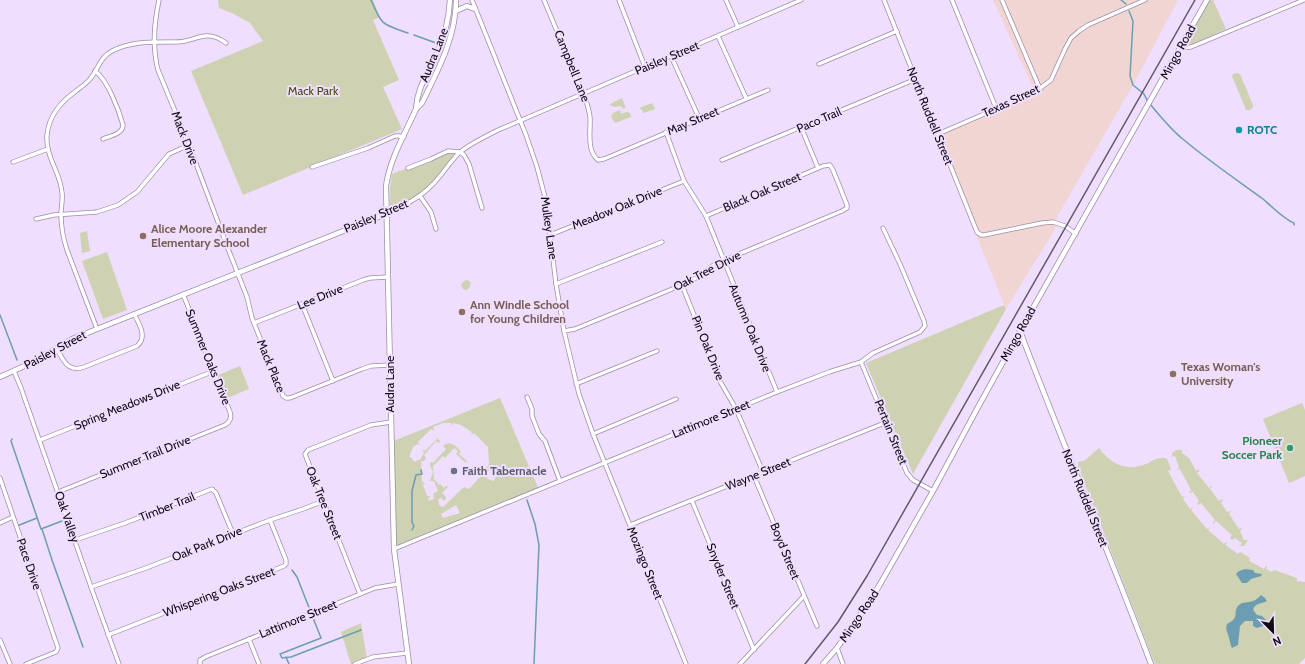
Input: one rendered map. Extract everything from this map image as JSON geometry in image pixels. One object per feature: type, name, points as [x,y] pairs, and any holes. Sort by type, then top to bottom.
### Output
[{"type":"street","name":"Mack Drive","points":[[159,0],[154,25],[154,42],[158,70],[189,144],[237,273]]},
{"type":"street","name":"Audra Lane","points":[[409,664],[394,549],[386,186],[393,160],[416,109],[417,98],[422,83],[442,40],[447,23],[450,0]]},
{"type":"street","name":"Audra Lane","points":[[416,109],[422,103],[446,52],[452,32],[456,11],[456,0]]},
{"type":"street","name":"Mulkey Lane","points":[[472,0],[537,167],[546,201],[556,284],[564,331],[576,384],[593,434],[605,462]]},
{"type":"street","name":"Campbell Lane","points":[[544,0],[588,108],[590,145],[592,153],[598,160],[617,153]]},
{"type":"street","points":[[619,0],[645,67]]},
{"type":"street","points":[[726,0],[738,27]]},
{"type":"street","name":"Paisley Street","points":[[0,377],[35,361],[68,340],[404,206],[420,196],[433,184],[460,152],[478,140],[801,0]]},
{"type":"street","name":"North Ruddell Street","points":[[884,0],[977,232],[984,235],[1053,222],[1066,226],[1076,234]]},
{"type":"street","points":[[952,0],[996,108]]},
{"type":"street","points":[[1002,0],[1040,88]]},
{"type":"street","name":"Texas Street","points":[[938,134],[1035,92],[1051,80],[1071,38],[1088,25],[1146,0]]},
{"type":"street","name":"Mingo Road","points":[[823,664],[867,605],[933,491],[1020,331],[1207,0]]},
{"type":"street","points":[[1180,48],[1190,47],[1304,0]]},
{"type":"street","points":[[456,11],[467,6],[475,9]]},
{"type":"street","points":[[819,64],[897,31]]},
{"type":"street","points":[[97,329],[65,246],[62,230],[61,188],[48,149],[48,134],[54,113],[62,102],[89,80],[103,58],[111,52],[134,43],[182,42],[208,35],[226,43]]},
{"type":"street","points":[[718,36],[746,98]]},
{"type":"street","points":[[671,56],[699,118]]},
{"type":"street","points":[[430,67],[438,70]]},
{"type":"street","points":[[95,71],[101,75],[105,81],[123,125],[121,131],[103,139]]},
{"type":"street","name":"Paco Trail","points":[[722,160],[916,79]]},
{"type":"street","name":"May Street","points":[[617,153],[768,90]]},
{"type":"street","points":[[801,127],[818,168]]},
{"type":"street","name":"Autumn Oak Drive","points":[[666,132],[684,181],[706,216],[777,392]]},
{"type":"street","points":[[312,167],[368,148],[396,136],[404,137]]},
{"type":"street","points":[[36,219],[50,215],[97,212],[122,203],[137,192],[169,154],[189,144]]},
{"type":"street","points":[[13,162],[48,149]]},
{"type":"street","points":[[408,168],[448,151],[460,152],[464,155],[469,164],[482,208]]},
{"type":"street","name":"Oak Tree Drive","points":[[564,331],[575,329],[682,285],[698,278],[715,264],[847,208],[830,165],[818,168]]},
{"type":"street","name":"Black Oak Street","points":[[706,216],[818,168]]},
{"type":"street","name":"Meadow Oak Drive","points":[[550,235],[684,181]]},
{"type":"street","points":[[420,196],[431,212],[436,229]]},
{"type":"street","name":"Lattimore Street","points":[[394,549],[777,392],[829,372],[861,362],[873,353],[920,332],[924,326],[924,321],[883,228]]},
{"type":"street","points":[[556,284],[662,242]]},
{"type":"street","name":"Mack Place","points":[[237,273],[248,300],[254,323],[284,398],[290,398],[365,368],[390,365]]},
{"type":"street","name":"Lee Drive","points":[[254,323],[363,280],[388,277]]},
{"type":"street","name":"Pin Oak Drive","points":[[682,285],[721,383],[736,409]]},
{"type":"street","name":"Summer Oaks Drive","points":[[183,294],[230,412],[230,420]]},
{"type":"street","points":[[302,304],[333,381]]},
{"type":"street","points":[[56,348],[68,366],[75,369],[84,367],[137,346],[142,340],[143,335],[134,314]]},
{"type":"street","name":"North Ruddell Street","points":[[1020,331],[1122,586],[1151,664]]},
{"type":"street","points":[[576,384],[657,351]]},
{"type":"street","name":"Pertain Street","points":[[861,362],[907,473],[913,480],[933,491]]},
{"type":"street","name":"Oak Valley","points":[[14,371],[119,664]]},
{"type":"street","name":"Spring Meadows Drive","points":[[40,440],[214,371]]},
{"type":"street","points":[[527,396],[532,409],[534,422],[539,434],[545,441],[560,481]]},
{"type":"street","points":[[593,434],[676,399]]},
{"type":"street","points":[[736,409],[763,472]]},
{"type":"street","name":"Summer Trail Drive","points":[[58,492],[225,425],[230,420]]},
{"type":"street","name":"Oak Tree Street","points":[[360,594],[306,456],[306,452],[371,425],[391,422]]},
{"type":"street","name":"Wayne Street","points":[[630,525],[887,422]]},
{"type":"street","name":"Mozingo Street","points":[[605,462],[686,664]]},
{"type":"street","name":"Boyd Street","points":[[754,476],[817,626]]},
{"type":"street","name":"Pace Drive","points":[[0,478],[58,649],[54,653],[26,664]]},
{"type":"street","name":"Timber Trail","points":[[75,540],[124,524],[212,490],[216,493],[233,534]]},
{"type":"street","name":"Oak Park Drive","points":[[91,587],[146,568],[270,520],[324,501]]},
{"type":"street","name":"Snyder Street","points":[[692,501],[754,650]]},
{"type":"street","points":[[0,523],[14,517]]},
{"type":"street","name":"Whispering Oaks Street","points":[[108,635],[284,566],[286,564],[286,560],[270,520]]},
{"type":"street","name":"Lattimore Street","points":[[200,662],[203,658],[360,594],[382,586],[398,584]]},
{"type":"street","points":[[740,664],[804,596]]},
{"type":"street","points":[[249,639],[259,664]]},
{"type":"street","points":[[0,640],[10,664]]},
{"type":"street","points":[[836,648],[843,664]]},
{"type":"street","points":[[355,664],[370,658],[407,653]]},
{"type":"shaded area","points":[[993,0],[1178,0],[1133,85],[1057,217],[1055,229],[1006,309],[936,135],[1035,92]]},
{"type":"green space","name":"Mack Park","points":[[218,0],[373,0],[380,17],[373,20],[399,80],[383,87],[402,129],[243,195],[191,71],[263,41],[250,23],[219,8]]},
{"type":"green space","points":[[1210,0],[1213,0],[1226,29],[1188,45],[1187,41]]},
{"type":"green space","points":[[1233,74],[1240,74],[1253,105],[1252,109],[1246,110],[1232,76]]},
{"type":"green space","points":[[622,98],[626,108],[623,109],[621,106],[614,107],[610,105],[610,104]]},
{"type":"green space","points":[[652,103],[655,109],[644,113],[639,108]]},
{"type":"green space","points":[[620,110],[621,114],[627,112],[630,113],[631,117],[615,123],[611,117],[613,113]]},
{"type":"green space","points":[[448,151],[460,152],[433,184],[420,196],[390,212],[390,189],[392,174]]},
{"type":"green space","points":[[87,231],[90,251],[82,253],[80,233]]},
{"type":"green space","points":[[107,252],[127,310],[103,319],[82,261]]},
{"type":"green space","points":[[467,280],[471,283],[469,288],[466,290],[463,289],[461,285]]},
{"type":"green space","points":[[1004,305],[1006,309],[913,474],[866,363]]},
{"type":"green space","points":[[240,366],[249,389],[225,399],[216,376]]},
{"type":"green space","points":[[500,398],[539,490],[394,549],[391,442]],"holes":[[[443,423],[451,423],[451,426],[453,423],[461,425],[472,432],[471,435],[474,433],[488,447],[489,464],[486,469],[490,471],[492,468],[498,471],[494,481],[487,479],[488,475],[481,472],[483,474],[469,489],[464,487],[443,507],[439,505],[438,499],[442,498],[443,501],[446,499],[442,493],[448,487],[446,486],[444,488],[434,480],[433,466],[443,456],[445,458],[454,448],[458,451],[456,454],[466,463],[467,461],[459,454],[461,451],[453,444],[446,444],[443,446],[446,449],[433,463],[430,462],[433,472],[430,481],[434,481],[438,491],[433,494],[434,499],[429,501],[428,498],[431,496],[427,496],[423,485],[425,483],[422,482],[421,461],[424,461],[426,458],[424,455],[436,441],[439,443],[440,441],[435,436],[437,439],[425,451],[422,450],[424,453],[420,460],[417,460],[416,462],[409,457],[413,447],[417,444],[420,445],[418,442],[431,429],[434,431],[433,427]],[[456,505],[460,513],[443,518],[441,514]]]},
{"type":"green space","name":"Pioneer Soccer Park","points":[[1302,403],[1305,410],[1305,476],[1289,483],[1263,419]]},
{"type":"green space","points":[[1099,448],[1114,462],[1126,467],[1139,466],[1159,458],[1167,459],[1171,469],[1168,471],[1182,497],[1185,496],[1183,499],[1190,509],[1193,507],[1191,510],[1207,529],[1210,527],[1208,530],[1224,544],[1226,542],[1227,543],[1225,545],[1238,554],[1240,552],[1250,558],[1249,561],[1264,569],[1267,566],[1266,569],[1272,572],[1274,570],[1297,578],[1297,581],[1305,582],[1305,658],[1299,664],[1155,664],[1078,466],[1078,462],[1084,461]]},
{"type":"green space","points":[[1176,450],[1182,450],[1182,453],[1189,458],[1196,471],[1199,469],[1197,473],[1209,488],[1212,486],[1210,489],[1219,501],[1222,499],[1223,500],[1221,503],[1227,512],[1231,511],[1229,514],[1239,529],[1242,528],[1240,531],[1244,540],[1248,540],[1244,546],[1240,546],[1242,543],[1235,538],[1232,540],[1230,538],[1232,535],[1216,521],[1213,524],[1215,520],[1201,503],[1198,505],[1197,504],[1199,501],[1193,492],[1189,493],[1191,490],[1180,469],[1177,470],[1179,467],[1175,456],[1172,457],[1172,453]]},
{"type":"green space","points":[[361,623],[367,659],[351,664],[341,632]]},
{"type":"water","points":[[1245,569],[1253,570],[1255,573],[1262,574],[1261,576],[1251,579],[1247,583],[1242,583],[1236,574]]},
{"type":"water","points":[[1261,595],[1267,601],[1257,605],[1253,610],[1257,615],[1262,616],[1266,620],[1263,626],[1257,628],[1253,626],[1253,621],[1245,621],[1240,626],[1238,645],[1232,648],[1226,629],[1227,624],[1234,619],[1236,609],[1240,604],[1254,601]]},
{"type":"waterway","points":[[371,0],[378,15],[384,23],[408,33]]},
{"type":"waterway","points":[[1121,0],[1126,4]]},
{"type":"waterway","points":[[1129,11],[1133,21],[1130,76],[1133,85],[1144,94],[1148,102]]},
{"type":"waterway","points":[[414,35],[436,43]]},
{"type":"waterway","points":[[1150,104],[1179,136],[1263,199],[1282,216],[1294,223],[1294,225]]},
{"type":"waterway","points":[[0,315],[17,360]]},
{"type":"waterway","points":[[12,439],[11,441],[41,529],[62,521]]},
{"type":"waterway","points":[[412,530],[414,526],[412,522],[412,491],[416,475],[422,474],[421,470]]},
{"type":"waterway","points":[[527,500],[535,524],[539,545],[534,664]]},
{"type":"waterway","points":[[17,526],[37,518]]},
{"type":"waterway","points":[[42,529],[83,647]]},
{"type":"waterway","points":[[292,570],[297,577],[321,638],[280,654],[282,658],[291,657],[361,630]]},
{"type":"waterway","points":[[286,657],[289,664]]},
{"type":"railway","points":[[805,664],[838,622],[867,576],[1195,0]]},
{"type":"place","name":"ROTC","points":[[1239,130]]},
{"type":"place","name":"Alice Moore Alexander Elementary School","points":[[143,236]]},
{"type":"place","name":"Ann Windle School for Young Children","points":[[462,312]]},
{"type":"place","name":"Texas Woman's University","points":[[1173,374]]},
{"type":"place","name":"Pioneer Soccer Park","points":[[1290,448]]},
{"type":"place","name":"Faith Tabernacle","points":[[454,471]]}]
